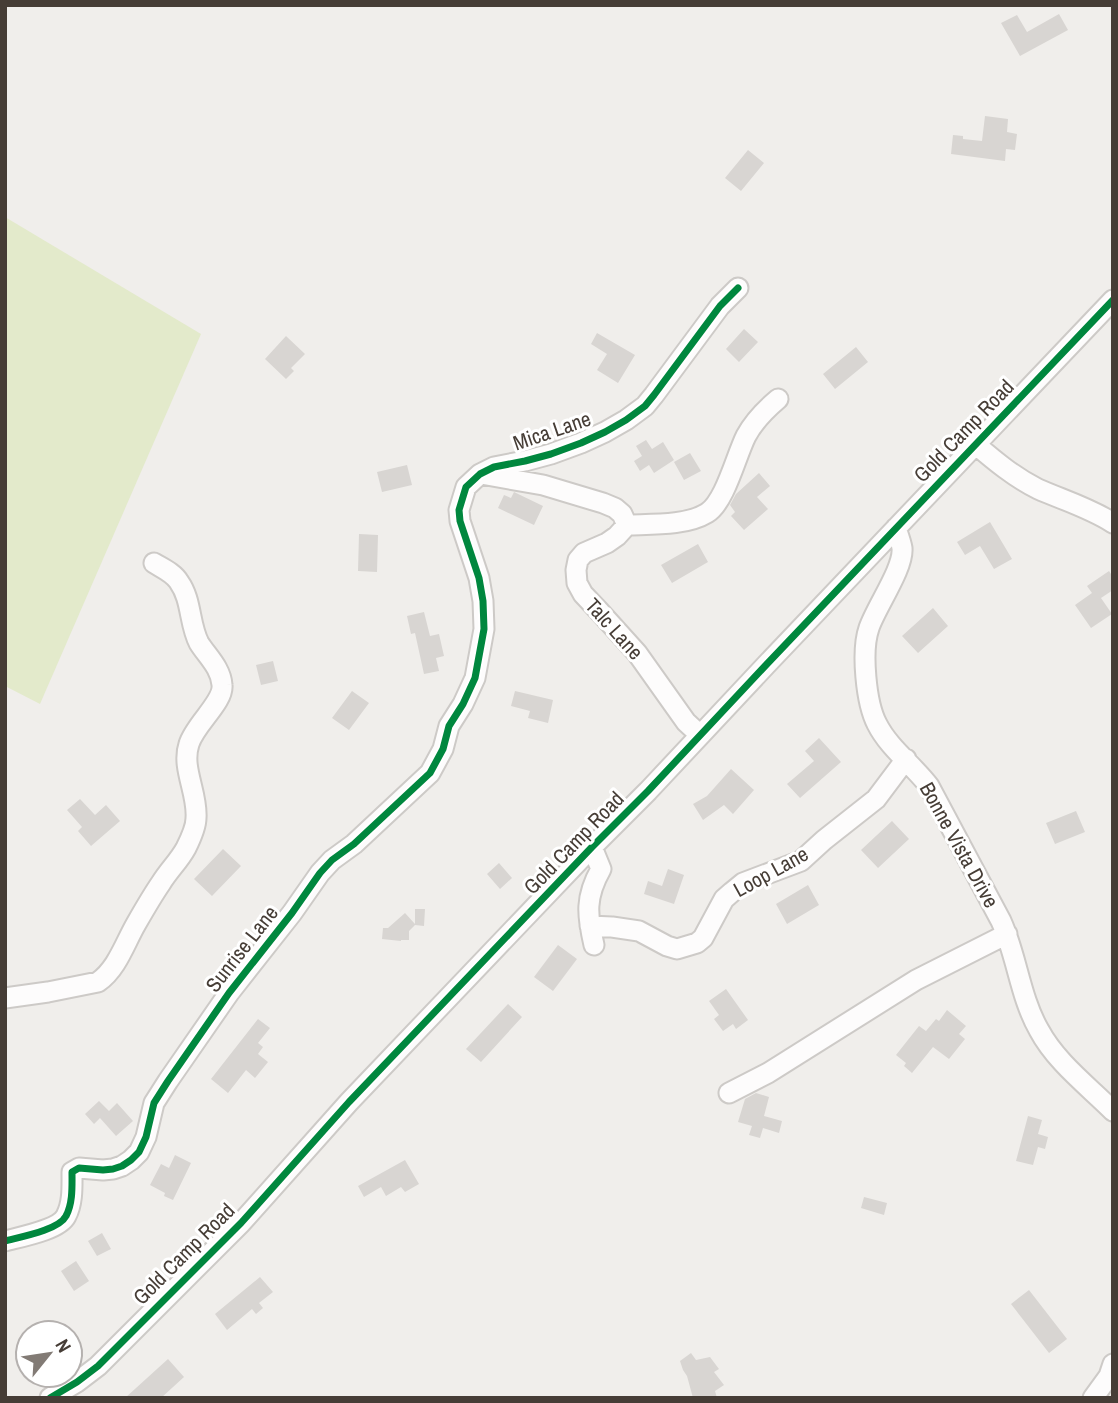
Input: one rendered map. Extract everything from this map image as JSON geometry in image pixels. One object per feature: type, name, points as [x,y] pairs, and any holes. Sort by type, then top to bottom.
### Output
[{"type":"street","name":"Mica Lane","points":[[480,474],[494,467],[533,459],[581,443],[626,420],[645,406],[720,306],[738,288]]},
{"type":"street","name":"Gold Camp Road","points":[[50,1398],[98,1366],[241,1223],[349,1102],[1113,300]]},
{"type":"street","points":[[480,474],[544,485],[603,503],[622,514],[627,525],[694,519],[715,506],[747,434],[765,410],[778,400]]},
{"type":"street","points":[[975,444],[1016,477],[1113,523]]},
{"type":"street","name":"Sunrise Lane","points":[[5,1241],[58,1225],[66,1218],[72,1192],[72,1172],[79,1168],[113,1169],[122,1166],[139,1152],[146,1137],[154,1103],[168,1081],[229,993],[320,873],[332,860],[354,845],[430,773],[443,749],[449,726],[475,678],[484,629],[480,578],[464,536],[459,510],[467,487],[480,474]]},
{"type":"street","name":"Talc Lane","points":[[627,525],[617,536],[584,553],[578,560],[578,583],[583,594],[628,643],[686,722],[700,735]]},
{"type":"street","name":"Bonne Vista Drive","points":[[896,528],[902,548],[901,558],[877,607],[865,645],[868,699],[877,725],[892,746],[919,772],[929,786],[1007,934],[1027,1003],[1038,1030],[1056,1055],[1113,1111]]},
{"type":"street","points":[[5,998],[98,982],[103,978],[117,959],[163,879],[188,845],[196,818],[186,758],[188,747],[193,734],[221,696],[223,685],[210,657],[198,642],[180,582],[154,563]]},
{"type":"street","name":"Loop Lane","points":[[590,926],[639,931],[677,949],[697,943],[703,938],[724,899],[743,883],[801,861],[876,799],[906,759]]},
{"type":"street","points":[[592,847],[601,869],[594,882],[588,906],[594,945]]},
{"type":"street","points":[[729,1093],[768,1073],[916,980],[1007,934]]},
{"type":"street","points":[[1093,1398],[1109,1376],[1113,1364]]},
{"type":"green space","points":[[5,217],[201,334],[40,704],[5,686]]},
{"type":"building","points":[[1059,14],[1068,30],[1020,56],[1001,23],[1017,15],[1027,32]]},
{"type":"building","points":[[985,116],[1008,119],[1007,132],[1017,134],[1015,150],[1006,149],[1005,161],[951,154],[953,135],[982,141]]},
{"type":"building","points":[[748,150],[764,163],[741,191],[725,178]]},
{"type":"building","points":[[744,329],[758,342],[739,362],[726,349]]},
{"type":"building","points":[[597,333],[635,355],[618,383],[597,370],[607,354],[591,344]]},
{"type":"building","points":[[286,336],[305,354],[291,368],[294,371],[286,379],[265,359]]},
{"type":"building","points":[[856,347],[868,362],[835,389],[823,374]]},
{"type":"building","points":[[646,440],[652,449],[663,442],[674,460],[654,473],[649,465],[640,471],[634,461],[642,456],[636,446]]},
{"type":"building","points":[[690,453],[701,471],[684,480],[674,462]]},
{"type":"building","points":[[407,465],[412,485],[382,492],[377,472]]},
{"type":"building","points":[[759,473],[770,486],[757,497],[768,509],[744,530],[731,516],[735,512],[730,505],[736,494]]},
{"type":"building","points":[[514,492],[543,506],[534,525],[498,508],[504,495],[511,498]]},
{"type":"building","points":[[990,522],[1012,559],[994,569],[980,546],[965,555],[957,542]]},
{"type":"building","points":[[359,534],[378,535],[377,572],[358,571]]},
{"type":"building","points":[[698,544],[708,562],[672,583],[661,565]]},
{"type":"building","points":[[1109,571],[1113,577],[1113,590],[1101,598],[1112,614],[1091,628],[1075,605],[1092,593],[1087,586]]},
{"type":"building","points":[[933,608],[948,626],[918,653],[902,636]]},
{"type":"building","points":[[424,612],[430,636],[439,634],[444,656],[436,658],[439,671],[424,674],[415,633],[411,634],[407,616]]},
{"type":"building","points":[[273,661],[278,681],[261,685],[256,665]]},
{"type":"building","points":[[352,691],[369,703],[349,730],[332,718]]},
{"type":"building","points":[[515,691],[553,700],[548,723],[528,718],[530,711],[511,706]]},
{"type":"building","points":[[819,738],[841,762],[800,798],[787,784],[814,761],[805,751]]},
{"type":"building","points":[[731,769],[754,790],[733,814],[724,805],[703,820],[693,804],[707,796]]},
{"type":"building","points":[[80,799],[95,815],[106,805],[120,821],[91,846],[78,831],[82,827],[67,810]]},
{"type":"building","points":[[1076,811],[1085,832],[1055,844],[1046,823]]},
{"type":"building","points":[[892,821],[909,839],[878,868],[861,850]]},
{"type":"building","points":[[223,849],[241,866],[212,896],[194,879]]},
{"type":"building","points":[[499,863],[512,878],[500,889],[487,874]]},
{"type":"building","points":[[668,869],[684,875],[674,904],[644,894],[648,881],[662,886]]},
{"type":"building","points":[[808,885],[819,905],[787,924],[776,904]]},
{"type":"building","points":[[415,909],[425,909],[424,926],[415,925],[409,931],[409,940],[382,939],[383,928],[388,928],[405,913],[415,924]]},
{"type":"building","points":[[558,945],[577,959],[553,991],[534,977]]},
{"type":"building","points":[[726,989],[748,1020],[736,1029],[733,1024],[723,1031],[714,1019],[719,1015],[709,1001]]},
{"type":"building","points":[[508,1004],[522,1017],[481,1062],[466,1049]]},
{"type":"building","points":[[947,1010],[966,1026],[959,1034],[965,1039],[949,1059],[933,1047],[912,1073],[904,1066],[906,1063],[896,1055],[919,1026],[926,1031],[936,1019],[939,1021]]},
{"type":"building","points":[[258,1019],[270,1028],[258,1043],[263,1047],[258,1054],[268,1062],[255,1078],[246,1070],[228,1093],[211,1079]]},
{"type":"building","points":[[756,1093],[769,1097],[764,1116],[782,1121],[779,1133],[763,1128],[760,1138],[749,1135],[752,1126],[738,1122],[745,1099]]},
{"type":"building","points":[[99,1101],[109,1111],[117,1103],[133,1121],[116,1136],[100,1118],[94,1124],[85,1114]]},
{"type":"building","points":[[1028,1116],[1042,1120],[1038,1134],[1048,1137],[1045,1149],[1038,1147],[1033,1165],[1016,1161]]},
{"type":"building","points":[[175,1155],[191,1163],[173,1200],[150,1185],[161,1164],[169,1168]]},
{"type":"building","points":[[405,1160],[419,1184],[405,1192],[401,1187],[386,1196],[381,1187],[364,1197],[358,1186]]},
{"type":"building","points":[[864,1197],[887,1203],[884,1215],[861,1208]]},
{"type":"building","points":[[102,1233],[111,1249],[97,1256],[88,1241]]},
{"type":"building","points":[[76,1261],[89,1281],[74,1291],[61,1271]]},
{"type":"building","points":[[260,1277],[273,1292],[259,1303],[263,1308],[256,1314],[252,1309],[227,1330],[215,1314]]},
{"type":"building","points":[[1029,1290],[1067,1339],[1049,1353],[1011,1304]]},
{"type":"building","points":[[691,1353],[696,1360],[710,1357],[719,1369],[714,1372],[724,1385],[715,1391],[717,1398],[693,1398],[680,1361]]},
{"type":"building","points":[[168,1359],[184,1377],[161,1398],[125,1398]]},
{"type":"cycle path","points":[[5,1241],[38,1232],[62,1221],[70,1206],[72,1172],[79,1168],[113,1169],[122,1166],[139,1152],[146,1137],[154,1103],[168,1081],[229,993],[320,873],[430,773],[443,749],[449,726],[475,678],[484,629],[479,578],[460,521],[459,510],[466,487],[480,474],[494,467],[551,454],[581,443],[626,420],[645,406],[720,306],[738,288]]},
{"type":"cycle path","points":[[50,1398],[98,1366],[241,1223],[349,1102],[1113,300]]}]
